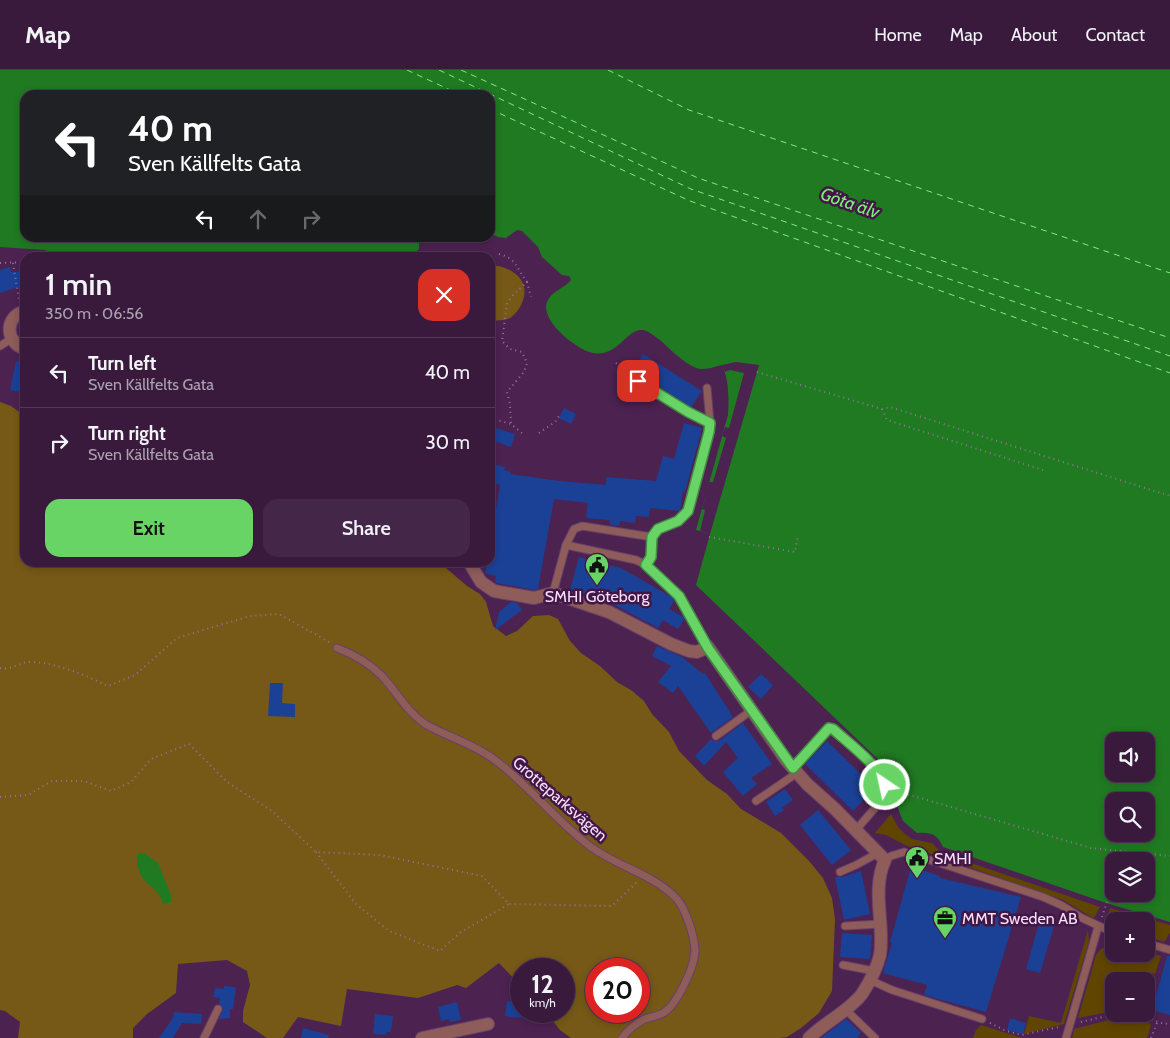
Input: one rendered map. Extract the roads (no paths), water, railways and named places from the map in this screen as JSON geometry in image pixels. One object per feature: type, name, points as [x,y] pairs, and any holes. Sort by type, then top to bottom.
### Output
[{"type":"street","points":[[20,312],[11,322],[5,342],[20,346]]},
{"type":"street","points":[[474,567],[481,582],[494,591],[534,598],[553,593],[609,612],[689,652],[698,652],[708,648],[795,770],[881,857],[878,893],[880,955],[872,976],[854,1004],[821,1027],[809,1038]]},
{"type":"street","points":[[422,1038],[488,1024]]},
{"type":"lane","points":[[638,381],[688,412],[710,423]]},
{"type":"lane","points":[[646,565],[651,557],[652,537],[658,529],[678,521],[688,511],[709,432],[707,388]]},
{"type":"lane","points":[[553,593],[566,545],[574,529],[582,526],[652,537]]},
{"type":"lane","points":[[566,545],[636,560],[646,565],[679,596],[708,648]]},
{"type":"lane","name":"Grotteparksvägen","points":[[337,648],[348,652],[382,676],[415,716],[424,723],[484,752],[518,779],[575,835],[611,860],[643,876],[668,891],[677,899],[683,908],[694,942],[695,952],[688,973],[676,1000],[665,1012],[637,1024],[622,1038]]},
{"type":"lane","points":[[716,736],[752,710]]},
{"type":"lane","points":[[756,801],[795,770],[829,728],[833,729],[871,764],[884,780],[886,788],[879,805],[855,831]]},
{"type":"lane","points":[[840,872],[881,857],[904,852],[1043,897],[1105,930]]},
{"type":"lane","points":[[845,926],[880,924]]},
{"type":"lane","points":[[1066,1038],[1098,927]]},
{"type":"lane","points":[[1155,946],[1170,950]]},
{"type":"lane","points":[[843,966],[872,976],[892,990],[982,1020]]},
{"type":"lane","points":[[204,1038],[218,1009]]},
{"type":"lane","points":[[846,1010],[875,1038]]},
{"type":"water","name":"Göta älv","points":[[0,70],[1170,70],[1170,922],[1155,918],[1155,912],[1136,912],[1106,903],[943,847],[933,835],[917,833],[903,821],[895,801],[907,787],[696,585],[710,534],[696,530],[728,415],[727,383],[722,365],[708,369],[692,366],[660,340],[643,330],[632,333],[609,351],[593,353],[586,351],[569,340],[553,324],[546,308],[548,300],[552,294],[571,280],[569,276],[562,275],[542,257],[538,247],[522,231],[517,230],[506,238],[495,236],[495,90],[20,90],[20,242],[419,242],[419,249],[415,252],[49,252],[45,250],[0,247]]},
{"type":"water","points":[[144,853],[158,863],[171,895],[171,902],[163,904],[157,892],[143,879],[138,865],[137,854]]},
{"type":"place","name":"SMHI Göteborg","points":[[597,586]]},
{"type":"place","name":"SMHI","points":[[917,879]]},
{"type":"place","name":"MMT Sweden AB","points":[[945,939]]}]
